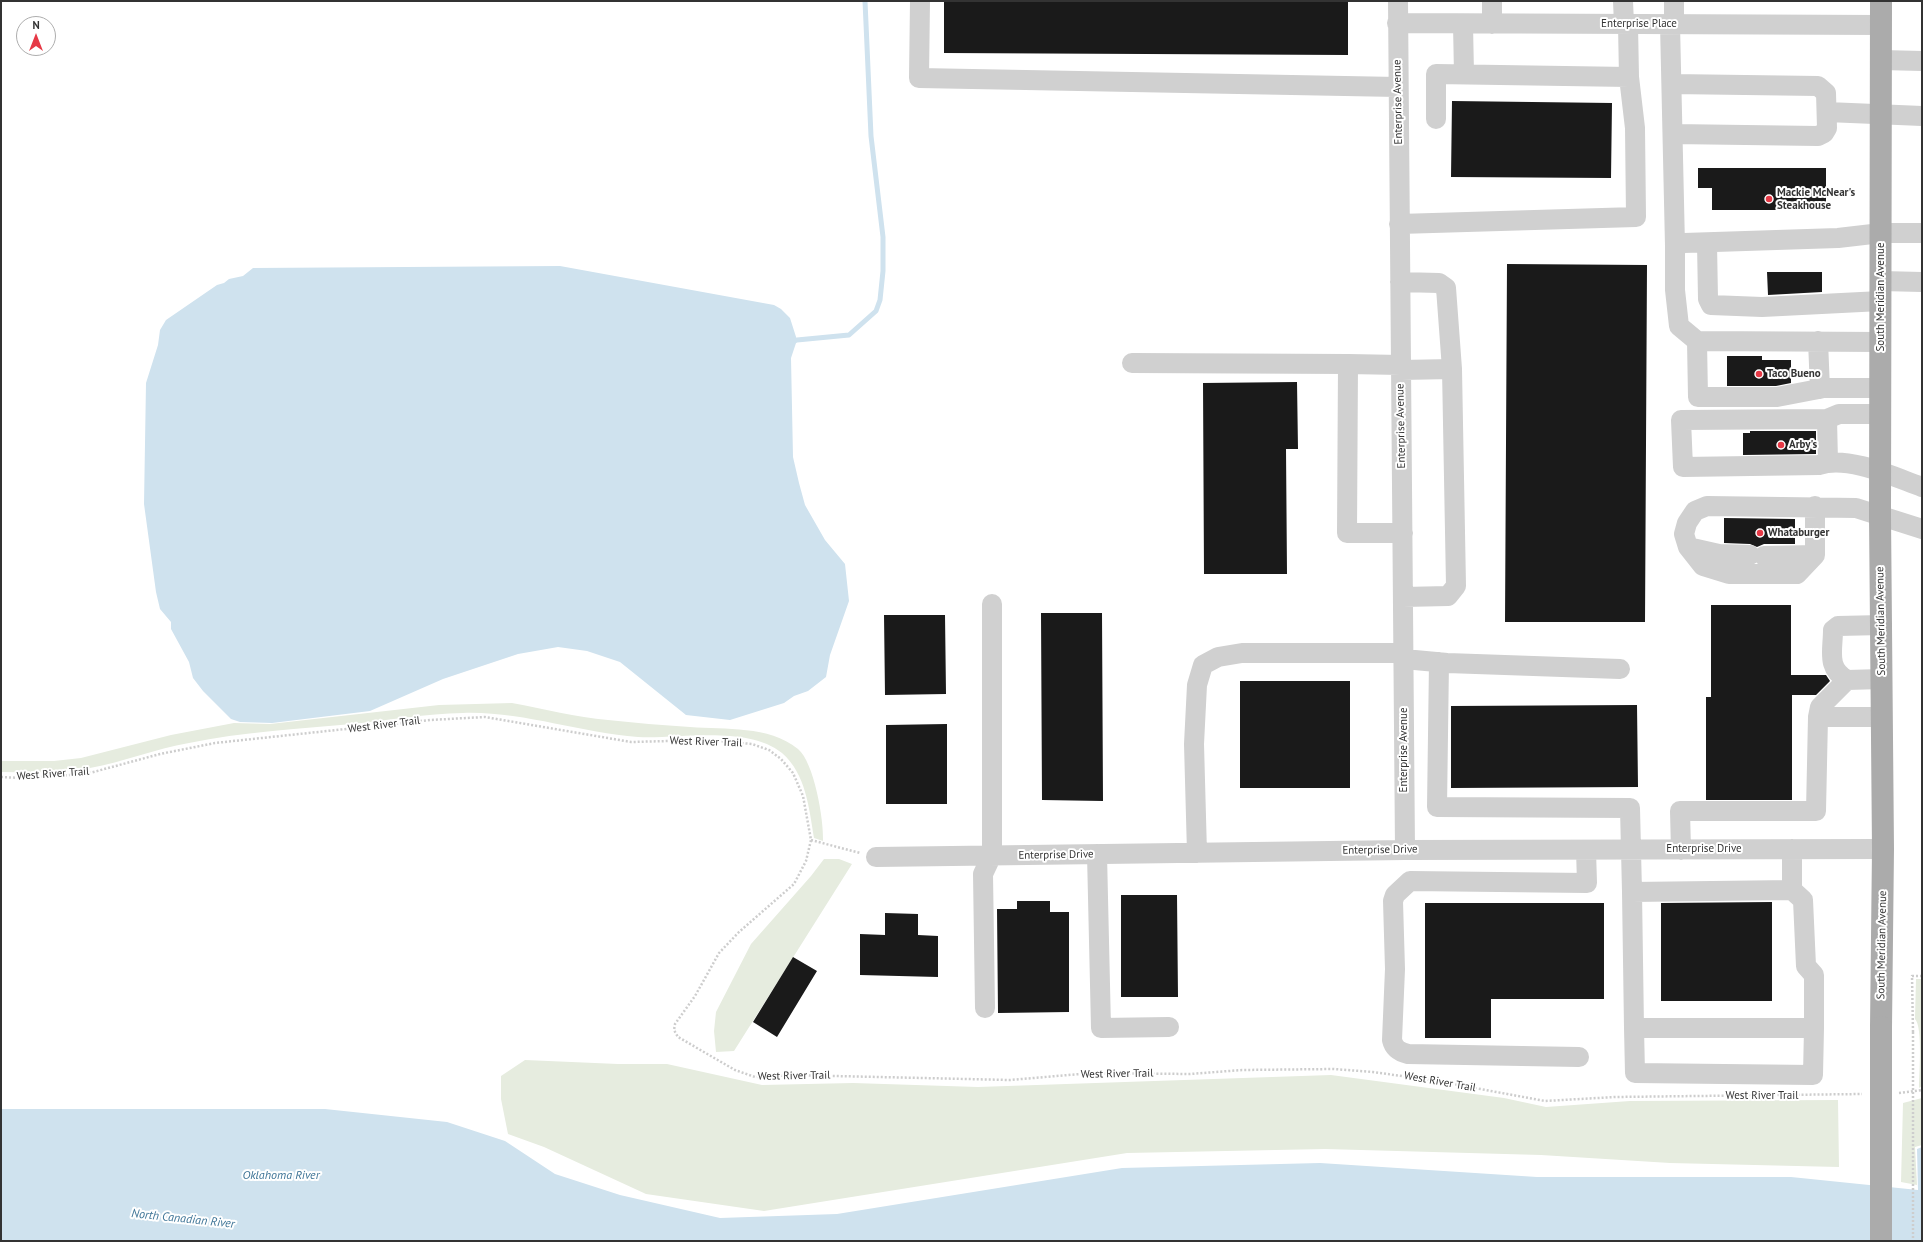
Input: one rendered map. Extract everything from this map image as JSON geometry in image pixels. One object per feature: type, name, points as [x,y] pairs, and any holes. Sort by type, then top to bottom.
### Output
[{"type":"main road","name":"South Meridian Avenue","points":[[1881,1],[1880,516],[1883,849],[1881,1241]]},
{"type":"street","points":[[920,1],[919,78],[1398,87]]},
{"type":"street","name":"Enterprise Avenue","points":[[1398,1],[1402,533],[1408,850],[1410,882]]},
{"type":"street","points":[[1492,1],[1492,24]]},
{"type":"street","points":[[1399,224],[1636,217],[1635,128],[1623,1]]},
{"type":"street","points":[[1674,1],[1672,24],[1672,84],[1675,290],[1679,326],[1697,341],[1881,342]]},
{"type":"street","name":"Enterprise Place","points":[[1397,23],[1881,25]]},
{"type":"street","points":[[1463,24],[1464,74]]},
{"type":"street","points":[[1881,60],[1922,61]]},
{"type":"street","points":[[1436,119],[1436,74],[1629,77]]},
{"type":"street","points":[[1672,84],[1818,86],[1826,93],[1827,112],[1827,128],[1824,133],[1818,136],[1673,134]]},
{"type":"street","points":[[1827,112],[1922,116]]},
{"type":"street","points":[[1675,246],[1684,243],[1838,238],[1881,233],[1922,233]]},
{"type":"street","points":[[1708,243],[1708,299],[1711,305],[1762,307],[1881,291],[1922,282]]},
{"type":"street","points":[[1400,282],[1439,283],[1446,288],[1452,369],[1456,586],[1448,596],[1403,598]]},
{"type":"street","points":[[1697,341],[1698,397],[1778,397],[1820,389],[1881,388]]},
{"type":"street","points":[[1818,341],[1820,389]]},
{"type":"street","points":[[1132,363],[1348,364],[1401,368],[1452,369]]},
{"type":"street","points":[[1348,364],[1347,533],[1402,533]]},
{"type":"street","points":[[1881,414],[1839,414],[1827,418],[1681,420],[1683,467],[1819,465],[1828,462],[1855,465],[1922,486]]},
{"type":"street","points":[[1827,418],[1828,462]]},
{"type":"street","points":[[1815,506],[1815,555],[1797,574],[1729,574],[1703,566],[1688,547],[1684,534],[1687,523],[1695,511],[1707,506],[1815,506],[1856,508],[1922,529]]},
{"type":"street","points":[[1688,547],[1719,554],[1815,555]]},
{"type":"street","points":[[985,1008],[984,874],[992,855],[992,604]]},
{"type":"street","points":[[1882,625],[1838,626],[1832,630],[1832,667],[1839,675],[1847,680],[1882,679]]},
{"type":"street","points":[[1197,853],[1194,744],[1197,685],[1203,665],[1218,657],[1242,653],[1404,656],[1439,662],[1620,669]]},
{"type":"street","points":[[1439,662],[1437,807],[1630,808],[1635,1073],[1813,1075],[1814,975],[1806,966],[1803,900],[1792,890],[1632,892]]},
{"type":"street","points":[[1681,850],[1680,811],[1816,811],[1818,717],[1820,707],[1847,680]]},
{"type":"street","points":[[1818,717],[1882,717]]},
{"type":"street","points":[[1792,849],[1792,890]]},
{"type":"street","name":"Enterprise Drive","points":[[876,857],[1408,850],[1883,849]]},
{"type":"street","points":[[1579,1057],[1408,1054],[1400,1052],[1394,1045],[1393,901],[1395,894],[1410,882],[1587,883],[1586,850]]},
{"type":"street","points":[[1097,854],[1101,1028],[1168,1027]]},
{"type":"street","points":[[1634,1028],[1814,1028]]},
{"type":"path","name":"West River Trail","points":[[1,776],[22,778],[86,774],[160,754],[215,743],[430,720],[485,717],[631,742],[707,740],[752,744],[769,750],[781,759],[793,773],[803,796],[811,840],[806,861],[794,884],[740,932],[719,953],[695,996],[675,1024],[674,1030],[678,1037],[682,1040],[735,1070],[755,1077],[791,1075],[868,1075],[946,1079],[1010,1080],[1092,1074],[1190,1074],[1242,1070],[1326,1069],[1373,1072],[1437,1081],[1545,1101],[1615,1097],[1865,1094]]},
{"type":"path","points":[[811,840],[876,857]]},
{"type":"path","points":[[1914,1241],[1912,976],[1922,976]]},
{"type":"path","points":[[1892,1093],[1922,1090]]},
{"type":"shaded area","points":[[512,703],[596,719],[746,730],[760,732],[786,741],[798,749],[804,756],[809,766],[820,806],[823,841],[814,838],[808,803],[796,771],[790,761],[782,753],[768,744],[732,736],[713,735],[638,737],[616,735],[507,715],[485,713],[408,717],[352,724],[250,733],[176,746],[79,770],[1,772],[1,761],[54,761],[81,758],[171,735],[234,723],[270,724],[439,705]]},
{"type":"shaded area","points":[[824,859],[839,859],[852,864],[734,1051],[716,1052],[714,1031],[716,1012],[751,944],[811,876]]},
{"type":"shaded area","points":[[1916,979],[1922,979],[1922,1086],[1919,1088],[1920,1041],[1919,1031],[1915,1019]]},
{"type":"shaded area","points":[[525,1060],[618,1064],[667,1064],[762,1085],[853,1083],[978,1087],[1331,1075],[1504,1098],[1546,1107],[1630,1101],[1838,1100],[1839,1167],[1670,1163],[1541,1155],[1325,1149],[1127,1153],[764,1211],[646,1194],[544,1147],[508,1134],[501,1099],[501,1076]]},
{"type":"shaded area","points":[[1922,1098],[1922,1145],[1915,1147],[1917,1185],[1901,1182],[1903,1103]]},
{"type":"water","points":[[560,266],[774,305],[781,309],[790,318],[797,340],[791,358],[793,457],[805,505],[825,540],[845,564],[849,601],[830,655],[826,677],[808,691],[794,696],[784,703],[730,720],[686,715],[620,662],[587,651],[558,647],[518,654],[443,679],[370,711],[272,723],[240,722],[231,719],[203,691],[193,678],[189,662],[171,629],[171,622],[160,609],[156,592],[144,504],[146,383],[158,345],[160,330],[166,320],[217,285],[224,283],[229,279],[243,276],[253,268]]},
{"type":"water","name":"Oklahoma River","points":[[1,1109],[325,1109],[447,1122],[505,1141],[555,1174],[620,1195],[720,1218],[837,1214],[1122,1168],[1320,1163],[1537,1177],[1791,1177],[1918,1190],[1917,1149],[1922,1147],[1922,1241],[1,1241]]},
{"type":"building","points":[[944,1],[1348,1],[1348,55],[944,53]]},
{"type":"building","points":[[1452,101],[1612,103],[1611,178],[1451,177]]},
{"type":"building","name":"Mackie McNear's Steakhouse","points":[[1698,168],[1826,168],[1826,210],[1712,210],[1712,188],[1698,188]]},
{"type":"building","points":[[1507,264],[1647,265],[1645,622],[1505,622]]},
{"type":"building","points":[[1767,272],[1822,272],[1822,292],[1768,295]]},
{"type":"building","name":"Taco Bueno","points":[[1727,356],[1762,356],[1762,360],[1791,360],[1791,383],[1776,386],[1727,386]]},
{"type":"building","points":[[1297,382],[1298,449],[1286,449],[1287,574],[1204,574],[1203,383]]},
{"type":"building","name":"Arby's","points":[[1750,431],[1816,431],[1816,454],[1743,455],[1743,433],[1750,433]]},
{"type":"building","name":"Whataburger","points":[[1724,518],[1795,519],[1795,544],[1764,544],[1757,547],[1750,544],[1724,543]]},
{"type":"building","points":[[1711,605],[1791,605],[1791,675],[1826,675],[1830,681],[1816,695],[1792,695],[1792,800],[1706,800],[1706,697],[1711,697]]},
{"type":"building","points":[[1041,613],[1102,613],[1103,801],[1042,800]]},
{"type":"building","points":[[884,615],[945,615],[946,694],[885,695]]},
{"type":"building","points":[[1240,681],[1350,681],[1350,788],[1240,788]]},
{"type":"building","points":[[1637,705],[1638,787],[1451,788],[1451,706]]},
{"type":"building","points":[[947,724],[947,804],[886,804],[886,725]]},
{"type":"building","points":[[1121,895],[1177,895],[1178,997],[1121,997]]},
{"type":"building","points":[[1017,901],[1050,901],[1050,912],[1069,912],[1069,1012],[998,1013],[997,909],[1017,909]]},
{"type":"building","points":[[1772,902],[1772,1001],[1661,1001],[1661,903]]},
{"type":"building","points":[[1425,903],[1604,903],[1604,999],[1491,999],[1491,1038],[1425,1038]]},
{"type":"building","points":[[885,913],[918,914],[918,935],[938,936],[938,977],[860,975],[860,934],[885,935]]},
{"type":"building","points":[[793,957],[817,971],[777,1037],[753,1022]]},
{"type":"waterway","points":[[792,342],[797,340],[849,335],[876,311],[880,300],[883,271],[883,237],[871,136],[865,1]]},
{"type":"place","name":"Mackie McNear's Steakhouse","points":[[1769,199]]},
{"type":"place","name":"Taco Bueno","points":[[1759,374]]},
{"type":"place","name":"Arby's","points":[[1781,445]]},
{"type":"place","name":"Whataburger","points":[[1760,533]]},
{"type":"water label","name":"North Canadian River","points":[[183,1219]]}]
